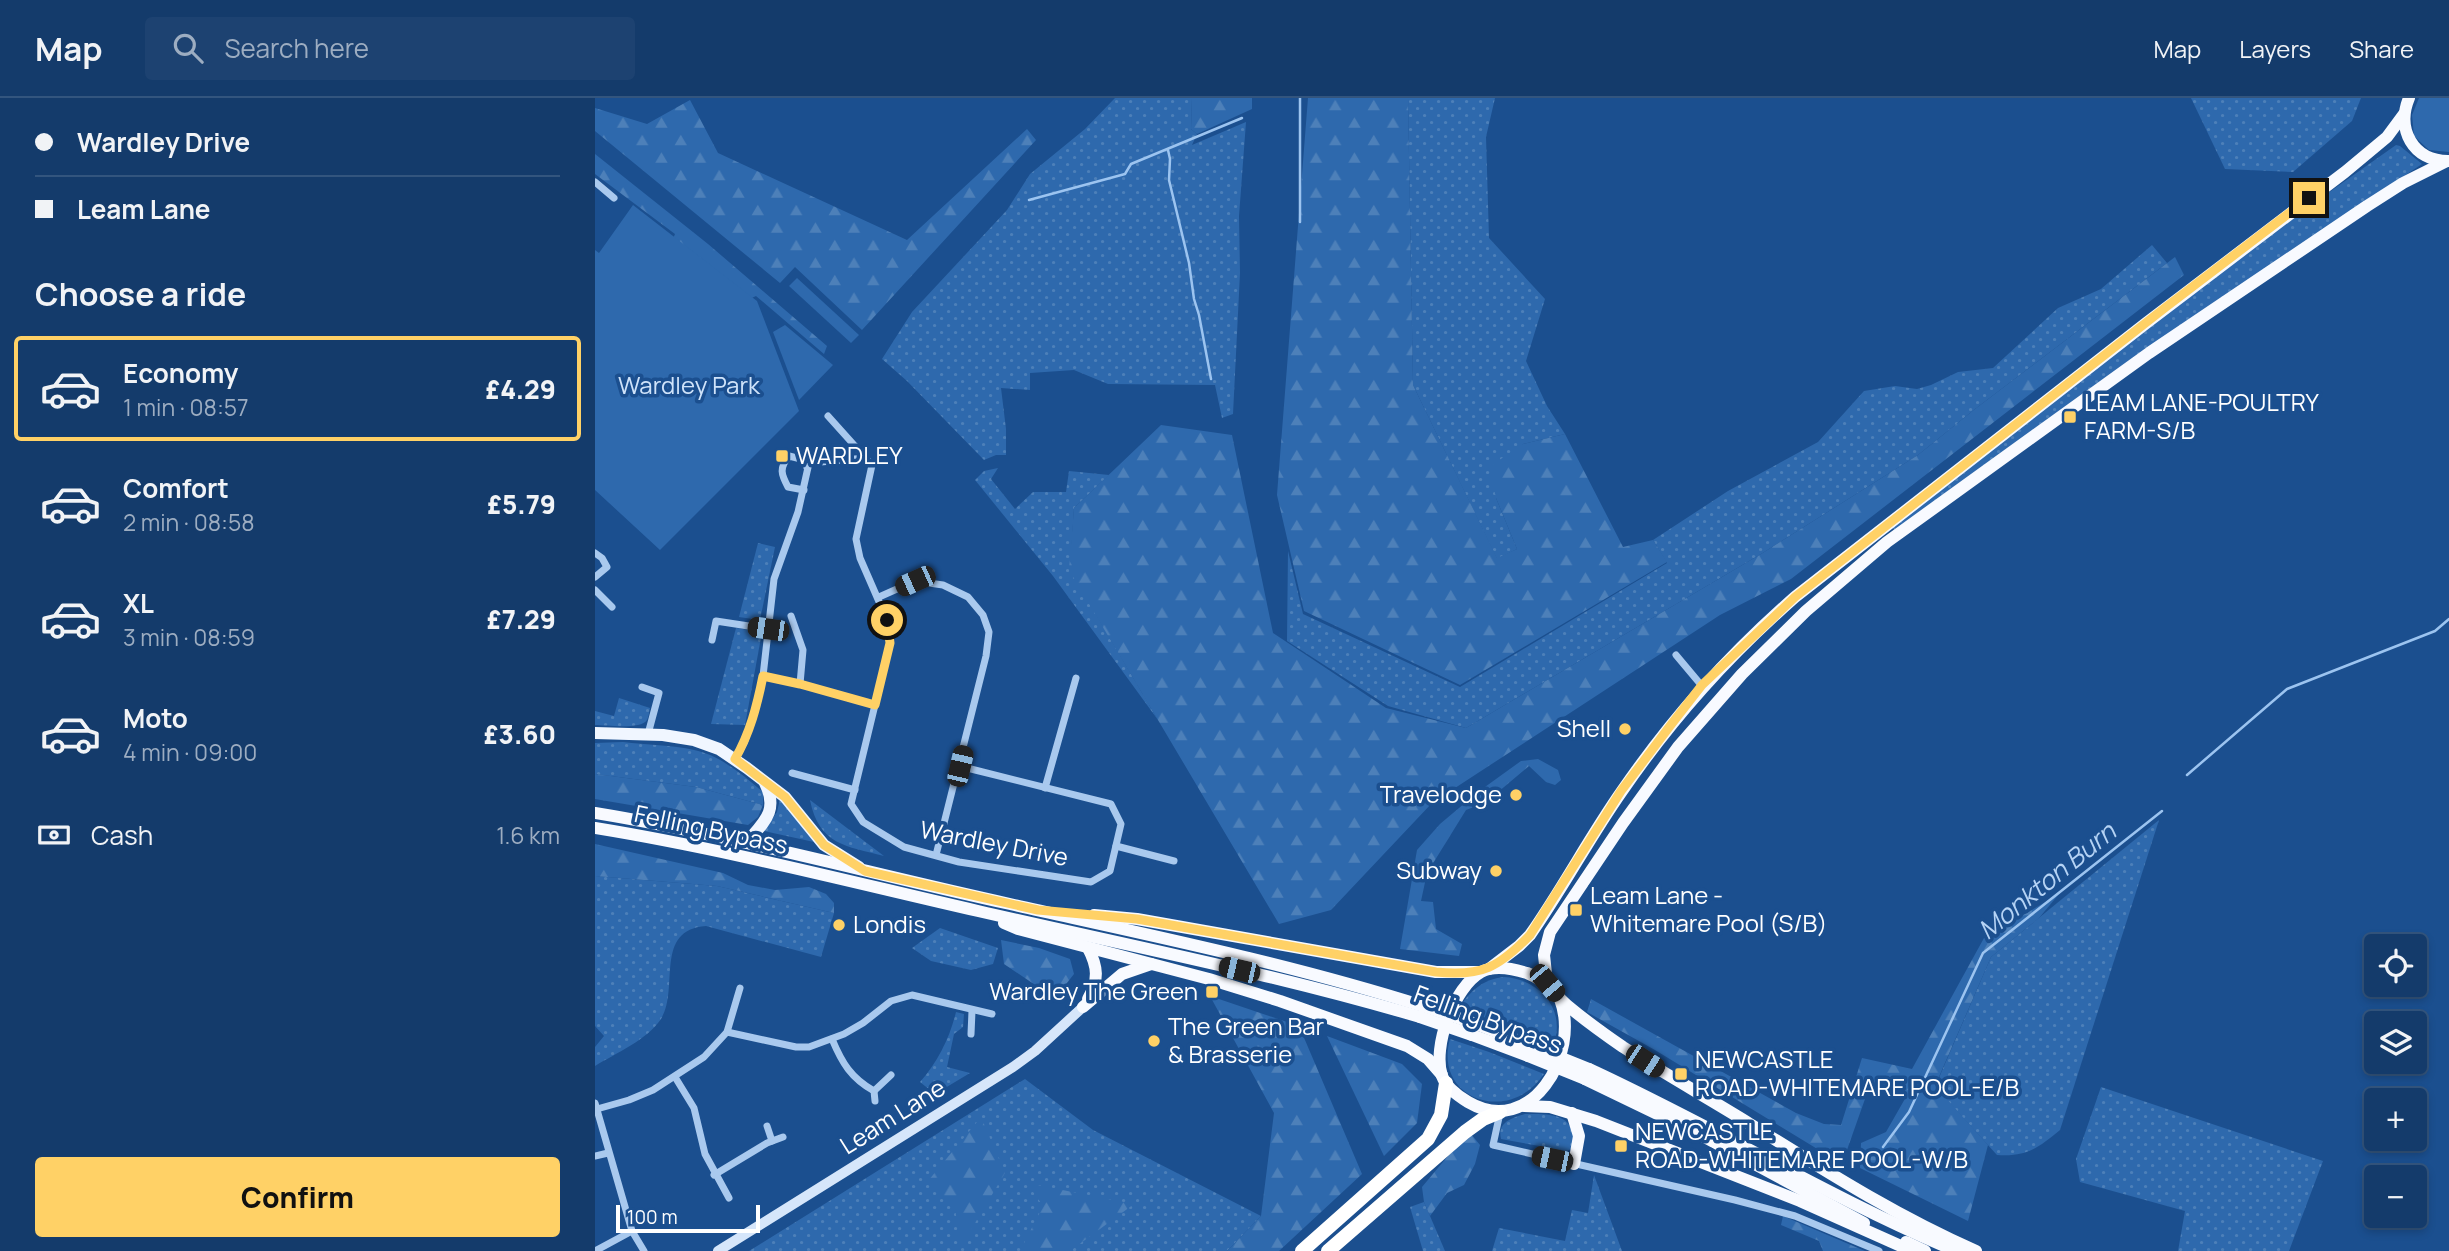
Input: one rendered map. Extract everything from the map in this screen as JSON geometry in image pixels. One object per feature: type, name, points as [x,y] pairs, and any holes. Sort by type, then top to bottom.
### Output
[{"type":"highway","points":[[2406,104],[2405,129],[2414,148],[2428,158],[2447,161]]},
{"type":"highway","points":[[1301,1251],[1420,1148],[1434,1130],[1441,1115],[1444,1079],[1441,1043],[1448,1019],[1463,988],[1530,935],[1621,791],[1702,685],[1795,597],[2387,138],[2406,104]]},
{"type":"highway","points":[[1547,983],[1544,955],[1549,932],[1602,854],[1678,747],[1742,674],[1806,611],[1887,542],[2139,361],[2403,183],[2447,161]]},
{"type":"highway","name":"Felling Bypass","points":[[595,813],[746,843],[1258,959],[1353,985],[1530,1051],[1673,1109],[1907,1231],[1956,1251]]},
{"type":"highway","name":"Felling Bypass","points":[[595,828],[691,846],[1422,1012]]},
{"type":"highway","points":[[1038,910],[1137,919],[1436,972],[1518,971],[1547,983],[1560,999],[1606,1036],[1831,1175],[1896,1212],[1976,1251]]},
{"type":"highway","points":[[977,911],[1018,929],[1280,1001],[1415,1050],[1428,1059],[1454,1092],[1488,1111],[1500,1112]]},
{"type":"highway","points":[[1083,1007],[1097,979],[1094,960],[1088,947]]},
{"type":"highway","points":[[1083,1007],[1122,974],[1151,964]]},
{"type":"highway","points":[[1518,1107],[1541,1091],[1559,1063],[1566,1030],[1566,1017],[1560,999]]},
{"type":"highway","name":"Felling Bypass","points":[[1587,1074],[1877,1229],[1925,1251]]},
{"type":"highway","points":[[1328,1251],[1477,1122],[1518,1107],[1550,1107],[1572,1113],[1800,1201],[1912,1251]]},
{"type":"highway","points":[[1572,1113],[1579,1136],[1574,1164]]},
{"type":"main road","points":[[595,733],[648,734],[694,740],[719,750],[785,797],[824,845],[865,871]]},
{"type":"main road","points":[[746,843],[767,819],[771,809],[769,792],[764,781]]},
{"type":"main road","name":"Leam Lane","points":[[718,1251],[1013,1067],[1035,1051],[1083,1007]]},
{"type":"street","points":[[595,182],[614,198]]},
{"type":"street","points":[[828,416],[866,458]]},
{"type":"street","points":[[804,489],[788,486],[781,475],[782,464],[789,456],[798,457],[805,460],[807,471]]},
{"type":"street","points":[[735,759],[744,743],[755,711],[763,676],[773,579],[798,513],[809,463],[866,458]]},
{"type":"street","name":"Wardley Drive","points":[[866,458],[872,465],[856,539],[860,558],[887,620],[890,643],[851,804],[863,822],[904,847],[959,862],[1091,882],[1110,871],[1121,824],[1111,804],[960,766]]},
{"type":"street","points":[[595,553],[607,567],[595,577]]},
{"type":"street","points":[[879,597],[915,581],[943,585],[968,597],[983,615],[989,632],[986,656],[960,766],[936,855]]},
{"type":"street","points":[[595,590],[612,607]]},
{"type":"street","points":[[791,616],[803,650],[800,684]]},
{"type":"street","points":[[712,640],[716,621],[768,629]]},
{"type":"street","points":[[1676,655],[1702,685]]},
{"type":"street","points":[[763,676],[875,705]]},
{"type":"street","points":[[1045,788],[1076,678]]},
{"type":"street","points":[[642,687],[659,693],[648,734]]},
{"type":"street","points":[[792,773],[855,790]]},
{"type":"street","points":[[1116,846],[1174,861]]},
{"type":"street","points":[[644,1251],[632,1231],[596,1106],[641,1096],[704,1057],[727,1032],[740,988]]},
{"type":"street","points":[[727,1032],[803,1048],[832,1039],[863,1023],[891,1001],[906,996],[922,996],[992,1014]]},
{"type":"street","points":[[971,1034],[972,1011]]},
{"type":"street","points":[[832,1039],[843,1065],[852,1077],[874,1091]]},
{"type":"street","points":[[874,1101],[874,1091],[891,1075]]},
{"type":"street","points":[[675,1077],[694,1108],[705,1154],[714,1175],[729,1198]]},
{"type":"street","points":[[1500,1112],[1493,1145],[1795,1216],[1879,1251]]},
{"type":"street","points":[[767,1126],[772,1141]]},
{"type":"street","points":[[714,1175],[783,1137]]},
{"type":"street","points":[[595,1156],[608,1153]]},
{"type":"street","points":[[595,1251],[632,1231]]},
{"type":"green space","points":[[1115,98],[1192,98],[1191,129],[1197,134],[1192,145],[1246,122],[1239,216],[1240,273],[1233,414],[1222,418],[1215,385],[1108,384],[1074,370],[1030,373],[1030,390],[1001,388],[1006,455],[996,455],[984,460],[882,359],[912,312],[1007,210],[1030,174],[1085,129]]},
{"type":"green space","points":[[1192,98],[1252,98],[1252,109],[1197,134],[1191,129]]},
{"type":"green space","points":[[1308,98],[1408,98],[1413,385],[1497,558],[1517,549],[1496,498],[1489,467],[1523,444],[1565,434],[1623,547],[1653,540],[1667,562],[1460,685],[1304,611],[1277,495]]},
{"type":"green space","points":[[1408,98],[1495,98],[1486,137],[1489,238],[1545,299],[1526,361],[1547,406],[1565,434],[1523,444],[1496,498],[1517,549],[1497,559],[1413,385]]},
{"type":"green space","points":[[2191,98],[2361,98],[2352,121],[2293,172],[2225,169]]},
{"type":"green space","points":[[2419,98],[2449,98],[2449,152],[2429,150],[2414,136],[2412,115]]},
{"type":"green space","points":[[690,100],[718,153],[907,240],[1027,129],[1036,140],[862,330],[795,267],[780,283],[595,131],[595,108],[647,124]]},
{"type":"green space","points":[[2396,145],[2422,164],[2139,354],[1894,530],[1893,527],[2249,249]]},
{"type":"green space","points":[[595,154],[708,244],[827,346],[824,354],[756,296],[726,310],[669,249],[675,234],[595,174]]},
{"type":"green space","name":"Wardley Park","points":[[633,205],[757,301],[799,411],[660,550],[595,490],[595,250],[599,253]]},
{"type":"green space","points":[[2152,245],[2167,263],[1918,455],[1761,554],[1466,728],[1388,706],[1287,641],[1288,551],[1303,614],[1460,687],[1667,563],[1653,540],[1728,491],[1818,442],[1864,391],[1895,386],[1917,389],[1958,372],[1993,368],[2058,308],[2101,289]]},
{"type":"green space","points":[[2175,257],[2184,275],[1791,579],[1720,615],[1432,803],[1331,910],[1279,924],[1069,570],[1074,508],[1161,425],[1232,435],[1273,633],[1386,708],[1466,728],[1761,554],[1918,455]]},
{"type":"green space","points":[[797,278],[859,335],[851,343],[789,286]]},
{"type":"green space","points":[[785,325],[833,365],[799,400],[773,332]]},
{"type":"green space","points":[[998,468],[991,479],[1015,509],[1033,492],[1066,492],[1069,471],[1109,475],[1074,508],[1070,570],[1158,720],[1053,576],[975,480],[984,471]]},
{"type":"green space","points":[[758,543],[775,547],[760,620],[739,617]]},
{"type":"green space","points":[[736,628],[762,632],[745,725],[711,724]]},
{"type":"green space","points":[[619,698],[650,708],[647,720],[631,726],[595,725],[595,711],[614,716]]},
{"type":"green space","points":[[623,742],[686,748],[713,756],[763,792],[763,805],[696,787],[595,774],[595,743]]},
{"type":"green space","points":[[1538,759],[1558,770],[1561,780],[1555,785],[1546,782],[1529,766],[1485,803],[1466,810],[1427,873],[1421,901],[1433,902],[1436,929],[1462,944],[1459,956],[1400,949],[1417,850],[1440,824],[1478,792],[1521,761]]},
{"type":"green space","points":[[595,774],[696,787],[763,805],[758,817],[748,825],[595,799]]},
{"type":"green space","points":[[780,799],[814,842],[764,831],[777,812]]},
{"type":"green space","points":[[810,800],[884,856],[846,846],[827,835],[814,815]]},
{"type":"green space","points":[[2159,820],[2060,1130],[2024,1153],[1997,1155],[1935,1087],[1991,957]]},
{"type":"green space","points":[[595,844],[723,873],[748,885],[775,890],[809,887],[826,894],[834,903],[834,913],[717,886],[595,876]]},
{"type":"green space","points":[[595,876],[717,886],[834,913],[821,957],[706,926],[690,930],[679,938],[673,949],[669,992],[661,1019],[640,1040],[595,1066],[595,1047],[604,1036],[595,1026]]},
{"type":"green space","points":[[2059,894],[2039,918],[1991,957],[1935,1086],[1988,1145],[1968,1221],[1860,1168],[1861,1143],[1886,1132],[1906,1097],[1871,1082],[1842,1164],[1655,1050],[1587,1012],[1591,999],[1796,1113],[1824,1124],[1841,1125],[1862,1058],[1912,1069],[1984,938]]},
{"type":"green space","points":[[940,928],[998,948],[993,964],[971,970],[931,961],[912,948]]},
{"type":"green space","points":[[1001,940],[1039,948],[1070,959],[1074,974],[1063,988],[1047,993],[1004,964]]},
{"type":"green space","points":[[1504,977],[1528,983],[1546,998],[1556,1018],[1554,1043],[1459,1008],[1478,987],[1490,980]]},
{"type":"green space","points":[[1210,996],[1299,1026],[1362,1174],[1279,1251],[1227,1251],[1261,1216],[1274,1113]]},
{"type":"green space","points":[[956,1012],[964,1014],[963,1027],[954,1034],[947,1067],[970,1073],[935,1094],[920,1082],[943,1049]]},
{"type":"green space","points":[[1327,1036],[1402,1064],[1422,1084],[1417,1123],[1384,1156]]},
{"type":"green space","points":[[1450,1039],[1544,1074],[1529,1090],[1512,1099],[1494,1102],[1477,1098],[1463,1090],[1453,1077],[1448,1060]]},
{"type":"green space","points":[[1025,1079],[1093,1130],[1261,1216],[1227,1251],[749,1251]]},
{"type":"green space","points":[[2101,1087],[2323,1161],[2289,1251],[2178,1251],[2185,1211],[2080,1182],[2076,1159]]},
{"type":"green space","points":[[1525,1114],[1544,1114],[1567,1122],[1573,1136],[1573,1148],[1567,1151],[1501,1139],[1503,1125]]},
{"type":"green space","points":[[981,1117],[1005,1173],[960,1248],[955,1207],[928,1181]]},
{"type":"green space","points":[[1471,1134],[1480,1145],[1475,1164],[1464,1185],[1447,1193],[1430,1216],[1422,1187]]},
{"type":"green space","points":[[1594,1175],[1622,1251],[1492,1251],[1499,1228],[1565,1241],[1572,1210],[1588,1213]]},
{"type":"green space","points":[[1027,1183],[1134,1204],[1070,1251],[1020,1251],[1043,1206]]},
{"type":"green space","points":[[1424,1202],[1445,1251],[1423,1251],[1410,1207]]},
{"type":"green space","points":[[1783,1216],[1865,1251],[1823,1251],[1819,1241],[1781,1225]]},
{"type":"waterway","points":[[1300,98],[1300,222]]},
{"type":"waterway","points":[[1029,200],[1125,174],[1131,164],[1242,118]]},
{"type":"waterway","points":[[1168,150],[1169,180],[1189,263],[1211,379]]},
{"type":"waterway","name":"Monkton Burn","points":[[2187,775],[2287,689],[2435,631],[2449,619]]},
{"type":"waterway","name":"Monkton Burn","points":[[1883,1147],[1909,1112],[1983,953],[2162,811]]},
{"type":"place","name":"LEAM LANE-POULTRY FARM-S/B","points":[[2070,417]]},
{"type":"place","name":"WARDLEY","points":[[782,456]]},
{"type":"place","name":"Shell","points":[[1625,729]]},
{"type":"place","name":"Travelodge","points":[[1516,795]]},
{"type":"place","name":"Subway","points":[[1496,871]]},
{"type":"place","name":"Leam Lane - Whitemare Pool (S/B)","points":[[1576,910]]},
{"type":"place","name":"Londis","points":[[839,925]]},
{"type":"place","name":"Wardley The Green","points":[[1212,992]]},
{"type":"place","name":"The Green Bar & Brasserie","points":[[1154,1041]]},
{"type":"place","name":"NEWCASTLE ROAD-WHITEMARE POOL-E/B","points":[[1681,1074]]},
{"type":"place","name":"NEWCASTLE ROAD-WHITEMARE POOL-W/B","points":[[1621,1146]]},
{"type":"route","points":[[887,620],[890,643],[875,705],[763,676],[755,711],[744,743],[735,759],[785,797],[815,835],[834,853],[865,871],[1038,910],[1137,919],[1450,974],[1480,972],[1489,969],[1530,935],[1621,791],[1657,743],[1702,685],[1765,623],[2166,307],[2309,198]]}]
